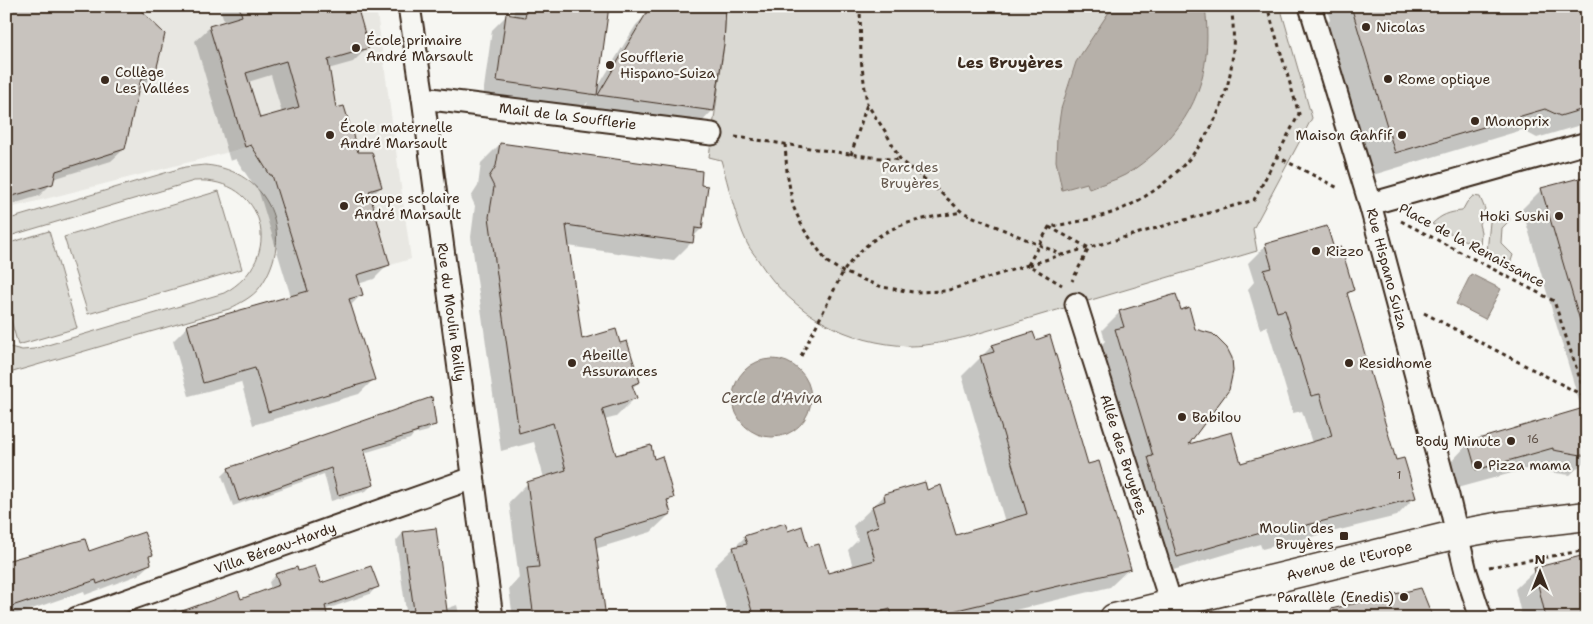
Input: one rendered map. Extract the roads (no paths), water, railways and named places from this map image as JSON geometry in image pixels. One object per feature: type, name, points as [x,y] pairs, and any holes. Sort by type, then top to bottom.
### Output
[{"type":"main road","name":"Avenue de l'Europe","points":[[1114,618],[1458,534],[1502,526],[1587,516]]},
{"type":"street","name":"Rue du Moulin Bailly","points":[[408,6],[423,98],[492,618]]},
{"type":"street","name":"Rue Hispano Suiza","points":[[1310,6],[1370,204],[1458,534],[1466,572],[1481,618]]},
{"type":"street","name":"Mail de la Soufflerie","points":[[423,98],[712,134]]},
{"type":"street","points":[[1370,204],[1587,143]]},
{"type":"street","name":"Allée des Bruyères","points":[[1076,304],[1171,604]]},
{"type":"street","name":"Villa Béreau-Hardy","points":[[77,618],[473,478]]},
{"type":"water","points":[[1115,6],[1205,6],[1207,47],[1205,66],[1200,84],[1194,101],[1173,134],[1142,163],[1121,177],[1089,189],[1087,183],[1062,190],[1056,161],[1061,109],[1076,62]]},
{"type":"water","points":[[1471,274],[1501,289],[1485,319],[1456,304]]},
{"type":"water","name":"Cercle d'Aviva","points":[[772,359],[787,362],[800,370],[808,383],[811,398],[808,413],[800,426],[787,434],[772,437],[757,434],[744,426],[736,413],[733,398],[736,383],[744,370],[757,362]]},
{"type":"place","name":"Nicolas","points":[[1366,27]]},
{"type":"place","name":"École primaire André Marsault","points":[[356,48]]},
{"type":"place","name":"Soufflerie Hispano-Suiza","points":[[610,65]]},
{"type":"place","name":"Rome optique","points":[[1388,79]]},
{"type":"place","name":"Collège Les Vallées","points":[[105,80]]},
{"type":"place","name":"Monoprix","points":[[1475,121]]},
{"type":"place","name":"École maternelle André Marsault","points":[[330,135]]},
{"type":"place","name":"Maison Gahfif","points":[[1402,135]]},
{"type":"place","name":"Groupe scolaire André Marsault","points":[[344,206]]},
{"type":"place","name":"Hoki Sushi","points":[[1559,216]]},
{"type":"place","name":"Rizzo","points":[[1316,251]]},
{"type":"place","name":"Abeille Assurances","points":[[572,363]]},
{"type":"place","name":"Residhome","points":[[1349,363]]},
{"type":"place","name":"Babilou","points":[[1182,417]]},
{"type":"place","name":"Body Minute","points":[[1511,441]]},
{"type":"place","name":"Pizza mama","points":[[1478,465]]},
{"type":"place","name":"Moulin des Bruyères","points":[[1344,536]]},
{"type":"place","name":"Parallèle (Enedis)","points":[[1404,597]]},
{"type":"district","name":"Les Bruyères","points":[[1010,62]]},
{"type":"park label","name":"Parc des Bruyères","points":[[910,176]]}]
